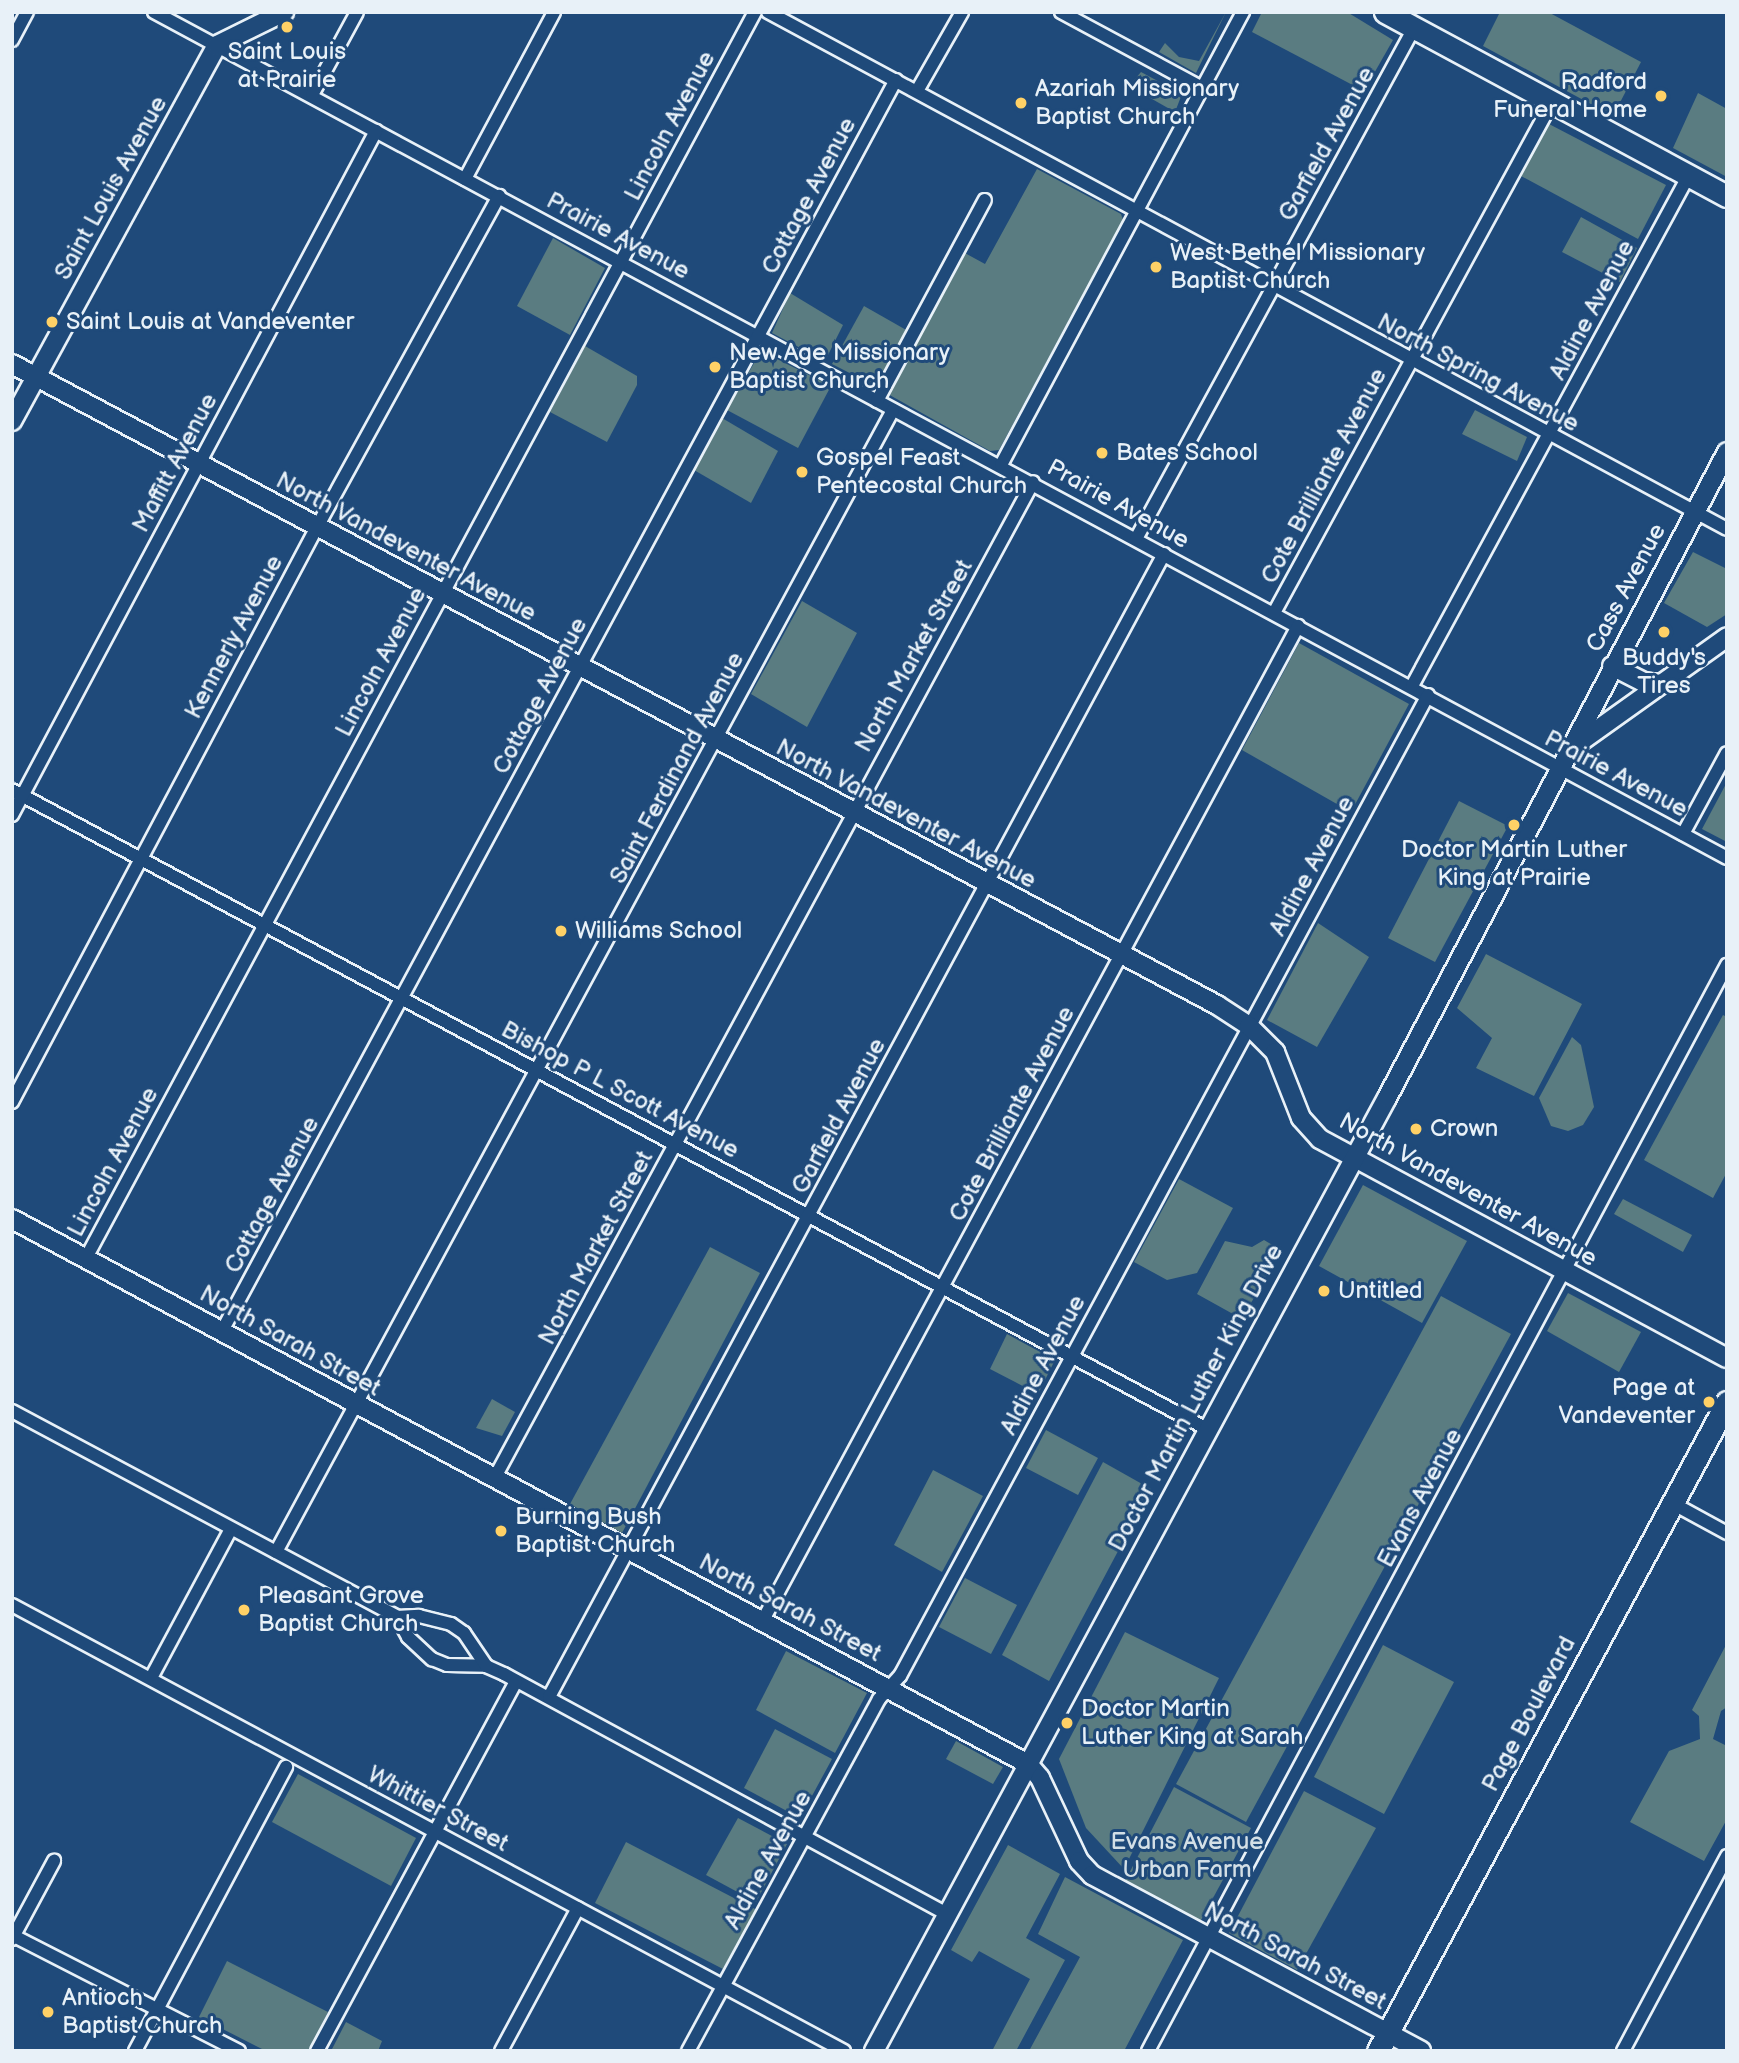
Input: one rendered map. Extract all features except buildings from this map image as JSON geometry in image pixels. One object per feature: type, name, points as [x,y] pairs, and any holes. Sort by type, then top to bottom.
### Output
[{"type":"main road","points":[[217,45],[285,12]]},
{"type":"main road","points":[[1385,12],[1727,195]]},
{"type":"main road","name":"Saint Louis Avenue","points":[[12,421],[217,45]]},
{"type":"main road","name":"North Vandeventer Avenue","points":[[12,364],[1249,1026],[1275,1052],[1301,1118],[1311,1131],[1354,1159],[1727,1358]]},
{"type":"main road","name":"Cass Avenue","points":[[1560,768],[1727,452]]},
{"type":"main road","points":[[1570,749],[1727,637]]},
{"type":"main road","points":[[1612,666],[1639,680],[1663,684]]},
{"type":"main road","name":"Doctor Martin Luther King Drive","points":[[874,2051],[1354,1159],[1560,768]]},
{"type":"main road","name":"North Sarah Street","points":[[13,1223],[86,1258],[357,1406],[889,1687],[1028,1764],[1040,1778],[1079,1861],[1092,1875],[1210,1938],[1383,2042],[1421,2051]]},
{"type":"main road","name":"Page Boulevard","points":[[1383,2042],[1727,1402]]},
{"type":"street","points":[[12,40],[27,12]]},
{"type":"street","name":"Prairie Avenue","points":[[154,12],[893,410],[1033,482],[1727,858]]},
{"type":"street","points":[[312,95],[357,12]]},
{"type":"street","points":[[465,179],[554,12]]},
{"type":"street","name":"Lincoln Avenue","points":[[86,1258],[755,12]]},
{"type":"street","name":"North Spring Avenue","points":[[768,12],[1273,287],[1727,529]]},
{"type":"street","points":[[917,91],[962,12]]},
{"type":"street","points":[[1061,12],[1202,89]]},
{"type":"street","points":[[1000,465],[1243,12]]},
{"type":"street","name":"Garfield Avenue","points":[[1136,538],[1414,28]]},
{"type":"street","name":"Cottage Avenue","points":[[222,1331],[895,80]]},
{"type":"street","name":"Cote Brilliante Avenue","points":[[1274,613],[1552,102]]},
{"type":"street","name":"Maffitt Avenue","points":[[12,814],[17,793],[376,131]]},
{"type":"street","name":"Aldine Avenue","points":[[1412,686],[1689,175]]},
{"type":"street","name":"Kennerly Avenue","points":[[12,1102],[317,527],[499,196]]},
{"type":"street","points":[[877,401],[985,200]]},
{"type":"street","name":"Saint Ferdinand Avenue","points":[[276,1552],[539,1070],[893,410]]},
{"type":"street","name":"North Market Street","points":[[494,1479],[1033,482]]},
{"type":"street","name":"Garfield Avenue","points":[[549,1697],[1164,554]]},
{"type":"street","name":"Cote Brilliante Avenue","points":[[763,1620],[1298,626]]},
{"type":"street","name":"Aldine Avenue","points":[[688,2051],[889,1687],[900,1676],[1428,695]]},
{"type":"street","points":[[1683,834],[1727,752]]},
{"type":"street","name":"Bishop P L Scott Avenue","points":[[17,793],[1207,1429]]},
{"type":"street","name":"Evans Avenue","points":[[1148,2051],[1727,965]]},
{"type":"street","points":[[12,1411],[397,1617],[419,1616],[451,1624],[464,1633],[486,1666]]},
{"type":"street","points":[[1672,1503],[1727,1533]]},
{"type":"street","points":[[150,1678],[231,1529]]},
{"type":"street","name":"Whittier Street","points":[[12,1605],[844,2051]]},
{"type":"street","points":[[397,1617],[408,1637],[432,1659],[447,1665],[486,1666],[549,1697],[947,1914]]},
{"type":"street","points":[[317,2051],[516,1681]]},
{"type":"street","points":[[135,2051],[286,1767]]},
{"type":"street","points":[[1623,2051],[1727,1856]]},
{"type":"street","points":[[54,1861],[13,1937],[239,2051]]},
{"type":"street","points":[[501,2051],[578,1908]]},
{"type":"green space","points":[[1226,12],[1196,73],[1159,52],[1165,43],[1179,57],[1199,61]]},
{"type":"green space","points":[[1262,12],[1347,12],[1393,40],[1364,91],[1252,32]]},
{"type":"green space","points":[[1500,12],[1548,12],[1641,62],[1613,116],[1483,46]]},
{"type":"green space","points":[[1141,72],[1182,94],[1175,112],[1129,86]]},
{"type":"green space","points":[[1698,93],[1727,109],[1727,177],[1673,148]]},
{"type":"green space","points":[[1549,124],[1666,185],[1638,239],[1521,176]]},
{"type":"green space","points":[[1037,169],[1121,214],[1123,220],[999,450],[990,451],[886,393],[963,252],[985,264]]},
{"type":"green space","points":[[1581,217],[1637,248],[1620,282],[1562,252]]},
{"type":"green space","points":[[553,238],[605,268],[570,335],[517,306]]},
{"type":"green space","points":[[790,293],[843,325],[825,361],[772,333]]},
{"type":"green space","points":[[864,306],[908,331],[877,387],[832,364]]},
{"type":"green space","points":[[585,346],[637,376],[637,385],[607,442],[550,412]]},
{"type":"green space","points":[[761,351],[831,386],[798,448],[727,410]]},
{"type":"green space","points":[[1475,410],[1527,437],[1517,461],[1462,434]]},
{"type":"green space","points":[[722,418],[778,451],[751,503],[694,470]]},
{"type":"green space","points":[[1693,552],[1727,569],[1727,614],[1707,627],[1664,603]]},
{"type":"green space","points":[[802,601],[857,633],[807,727],[751,694]]},
{"type":"green space","points":[[1299,643],[1409,704],[1351,812],[1242,750]]},
{"type":"green space","points":[[1727,782],[1727,842],[1702,829]]},
{"type":"green space","points":[[1459,801],[1508,826],[1435,962],[1388,938]]},
{"type":"green space","points":[[1318,923],[1369,957],[1317,1047],[1267,1020]]},
{"type":"green space","points":[[1486,954],[1582,1004],[1534,1096],[1476,1068],[1492,1038],[1457,1008]]},
{"type":"green space","points":[[1723,1015],[1727,1017],[1727,1172],[1713,1198],[1644,1160]]},
{"type":"green space","points":[[1572,1037],[1581,1045],[1594,1107],[1583,1125],[1568,1131],[1551,1126],[1539,1098]]},
{"type":"green space","points":[[1179,1179],[1233,1208],[1197,1273],[1167,1280],[1134,1262]]},
{"type":"green space","points":[[1363,1185],[1467,1241],[1422,1323],[1319,1266]]},
{"type":"green space","points":[[1623,1199],[1692,1235],[1683,1252],[1614,1214]]},
{"type":"green space","points":[[1264,1240],[1281,1250],[1242,1319],[1197,1294],[1225,1241],[1252,1247]]},
{"type":"green space","points":[[710,1247],[760,1273],[622,1533],[570,1504]]},
{"type":"green space","points":[[1568,1293],[1641,1332],[1619,1372],[1547,1331]]},
{"type":"green space","points":[[1441,1296],[1511,1334],[1246,1822],[1176,1784]]},
{"type":"green space","points":[[1007,1334],[1055,1360],[1038,1394],[990,1369]]},
{"type":"green space","points":[[492,1399],[515,1412],[502,1436],[476,1428]]},
{"type":"green space","points":[[1046,1430],[1098,1458],[1078,1495],[1026,1468]]},
{"type":"green space","points":[[1103,1462],[1151,1489],[1049,1681],[1002,1655]]},
{"type":"green space","points":[[933,1470],[983,1496],[942,1572],[894,1545]]},
{"type":"green space","points":[[965,1578],[1017,1605],[991,1654],[939,1627]]},
{"type":"green space","points":[[1125,1632],[1219,1678],[1124,1869],[1086,1828],[1059,1759]]},
{"type":"green space","points":[[1727,1643],[1727,1707],[1721,1711],[1713,1739],[1727,1746],[1727,1819],[1704,1861],[1630,1822],[1669,1751],[1700,1739],[1699,1716],[1692,1710]]},
{"type":"green space","points":[[1383,1645],[1454,1682],[1384,1814],[1314,1777]]},
{"type":"green space","points":[[786,1651],[867,1693],[835,1753],[756,1710]]},
{"type":"green space","points":[[775,1729],[832,1759],[800,1818],[744,1788]]},
{"type":"green space","points":[[956,1741],[1003,1767],[993,1784],[946,1759]]},
{"type":"green space","points":[[298,1774],[416,1838],[391,1886],[272,1822]]},
{"type":"green space","name":"Evans Avenue Urban Farm","points":[[1174,1787],[1251,1828],[1200,1922],[1124,1883]]},
{"type":"green space","points":[[1304,1791],[1376,1828],[1297,1970],[1229,1933]]},
{"type":"green space","points":[[738,1818],[787,1844],[756,1902],[706,1875]]},
{"type":"green space","points":[[626,1842],[757,1910],[723,1969],[595,1903]]},
{"type":"green space","points":[[1008,1845],[1060,1874],[1026,1938],[1065,1960],[1016,2051],[992,2051],[1030,1979],[979,1951],[972,1962],[951,1950]]},
{"type":"green space","points":[[1065,1877],[1183,1940],[1124,2051],[1029,2051],[1080,1957],[1038,1934]]},
{"type":"green space","points":[[227,1961],[328,2012],[309,2051],[266,2051],[199,2017]]},
{"type":"green space","points":[[346,2022],[382,2041],[378,2051],[331,2051]]},
{"type":"place","name":"Saint Louis at Prairie","points":[[287,27]]},
{"type":"place","name":"Radford Funeral Home","points":[[1661,96]]},
{"type":"place","name":"Azariah Missionary Baptist Church","points":[[1021,103]]},
{"type":"place","name":"West Bethel Missionary Baptist Church","points":[[1156,267]]},
{"type":"place","name":"Saint Louis at Vandeventer","points":[[52,322]]},
{"type":"place","name":"New Age Missionary Baptist Church","points":[[715,367]]},
{"type":"place","name":"Bates School","points":[[1102,453]]},
{"type":"place","name":"Gospel Feast Pentecostal Church","points":[[802,472]]},
{"type":"place","name":"Buddy's Tires","points":[[1664,632]]},
{"type":"place","name":"Doctor Martin Luther King at Prairie","points":[[1514,825]]},
{"type":"place","name":"Williams School","points":[[561,931]]},
{"type":"place","name":"Crown","points":[[1416,1129]]},
{"type":"place","name":"Untitled","points":[[1324,1291]]},
{"type":"place","name":"Page at Vandeventer","points":[[1709,1402]]},
{"type":"place","name":"Burning Bush Baptist Church","points":[[501,1531]]},
{"type":"place","name":"Pleasant Grove Baptist Church","points":[[244,1610]]},
{"type":"place","name":"Doctor Martin Luther King at Sarah","points":[[1067,1723]]},
{"type":"place","name":"Antioch Baptist Church","points":[[48,2012]]}]
